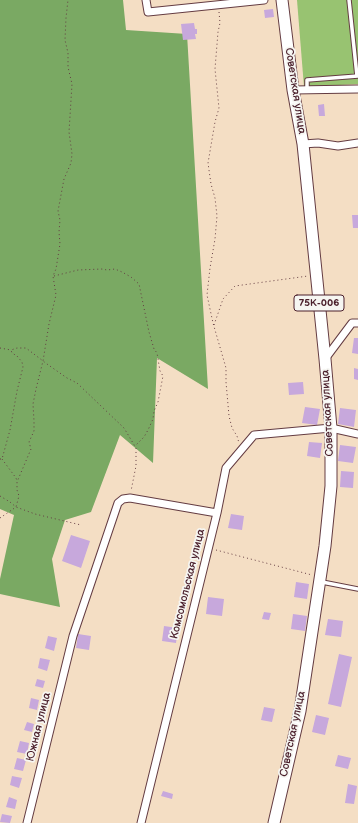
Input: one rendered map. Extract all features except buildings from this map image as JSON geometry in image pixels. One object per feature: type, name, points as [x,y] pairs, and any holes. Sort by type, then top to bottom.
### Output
[{"type":"main road","name":"Советская улица","points":[[274,823],[300,711],[316,607],[317,578],[325,546],[330,486],[331,428],[303,144],[282,0]]},
{"type":"street","points":[[146,0],[148,12],[264,0]]},
{"type":"street","points":[[294,90],[358,90]]},
{"type":"street","points":[[303,144],[318,143],[338,146],[358,143]]},
{"type":"street","points":[[325,359],[352,323],[358,323]]},
{"type":"street","name":"Комсомольская улица","points":[[141,823],[217,513],[226,468],[254,435],[331,428],[358,434]]},
{"type":"street","name":"Южная улица","points":[[27,823],[73,636],[118,503],[123,498],[130,498]]},
{"type":"street","points":[[130,498],[217,513]]},
{"type":"lane","points":[[307,89],[307,80],[357,76],[349,0]]},
{"type":"lane","points":[[317,578],[358,589]]},
{"type":"path","points":[[17,482],[31,449],[29,442],[34,431],[33,404],[56,295],[53,276],[56,269],[60,244],[60,220],[58,211],[64,179],[71,163],[72,154],[69,132],[72,84],[68,67],[68,53],[65,40],[68,0]]},
{"type":"path","points":[[219,5],[220,23],[215,69],[219,108],[214,122],[208,163],[210,184],[215,198],[216,216],[215,239],[207,295],[226,368],[229,416],[232,428],[239,442],[238,453]]},
{"type":"path","points":[[53,276],[78,270],[115,269],[131,277],[139,284],[149,332],[154,349],[157,353],[160,371],[163,376],[153,419],[144,437],[135,446]]},
{"type":"path","points":[[214,326],[223,299],[235,286],[316,275]]},
{"type":"path","points":[[0,348],[11,350],[26,348],[67,378],[77,383],[124,428],[136,448],[136,466],[130,498]]},
{"type":"path","points":[[0,518],[16,507],[19,496],[16,478],[1,459],[10,430],[23,367],[18,356],[12,353],[11,350]]},
{"type":"path","points":[[0,496],[16,507],[35,514],[81,525]]},
{"type":"path","points":[[208,548],[317,578]]},
{"type":"green space","points":[[0,0],[123,0],[126,30],[187,34],[208,389],[157,358],[153,463],[120,435],[91,512],[65,520],[52,559],[60,607],[0,594],[0,579],[14,515],[0,509]]},
{"type":"green space","points":[[297,0],[358,0],[358,84],[304,87]]}]
